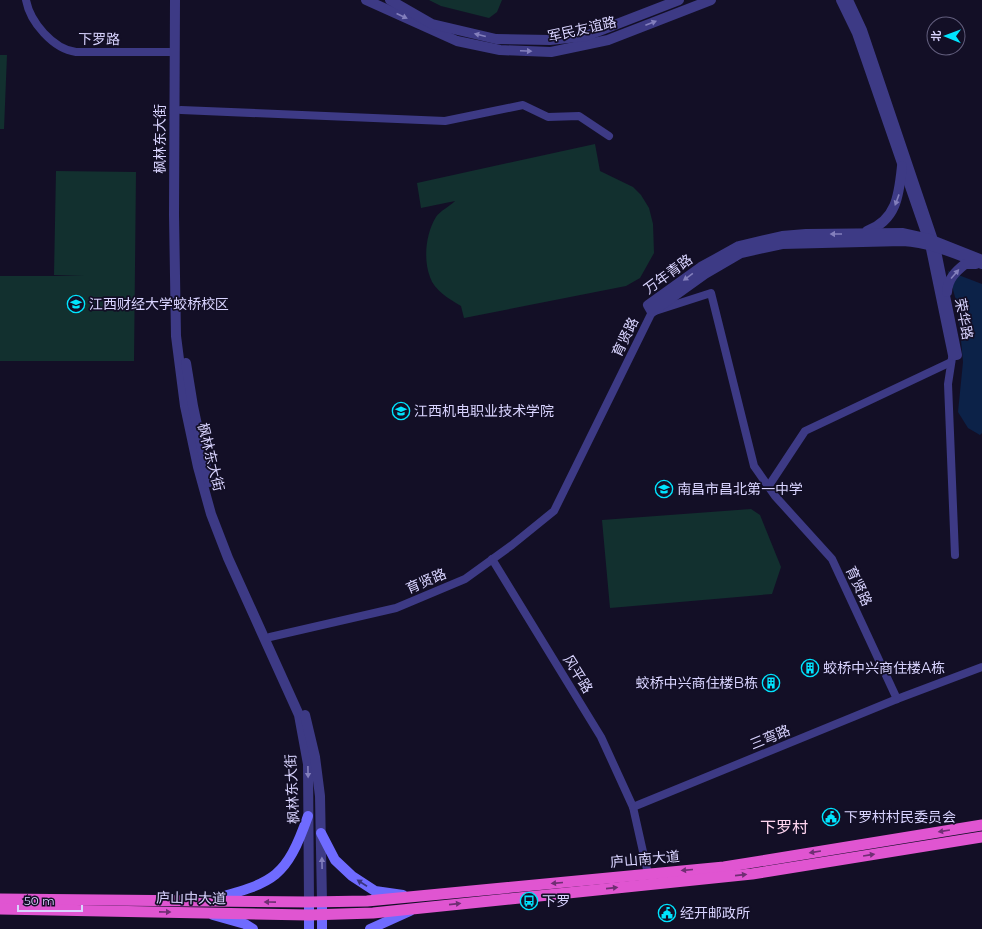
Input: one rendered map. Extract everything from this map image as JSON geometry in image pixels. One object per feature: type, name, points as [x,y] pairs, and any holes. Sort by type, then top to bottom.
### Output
[{"type":"highway","name":"庐山南大道","points":[[309,902],[367,901],[724,867],[982,825]]},
{"type":"highway","name":"庐山南大道","points":[[309,915],[365,913],[752,874],[982,837]]},
{"type":"highway","name":"庐山中大道","points":[[0,899],[309,902]]},
{"type":"highway","name":"庐山中大道","points":[[0,909],[309,915]]},
{"type":"main road","points":[[206,901],[248,889],[266,882],[280,872],[298,843],[308,816]]},
{"type":"main road","points":[[321,832],[335,860],[352,876],[374,891],[413,896]]},
{"type":"main road","points":[[309,902],[309,929]]},
{"type":"main road","points":[[322,902],[322,929]]},
{"type":"main road","points":[[370,929],[416,908]]},
{"type":"main road","points":[[206,913],[245,924],[253,929]]},
{"type":"street","name":"下罗路","points":[[26,0],[28,12],[46,35],[66,51],[175,52]]},
{"type":"street","name":"枫林东大街","points":[[175,0],[174,216],[176,336],[184,406],[198,467],[214,521],[228,558],[299,715],[308,764],[309,902]]},
{"type":"street","name":"枫林东大街","points":[[182,0],[178,216],[182,337],[193,406],[217,511],[233,555],[304,712],[315,757],[320,796],[322,902]]},
{"type":"street","name":"军民友谊路","points":[[366,0],[458,41],[500,50],[551,52],[608,40],[711,0]]},
{"type":"street","name":"军民友谊路","points":[[390,0],[432,24],[496,39],[550,40],[586,36],[679,0]]},
{"type":"street","name":"荣华路","points":[[841,0],[857,33],[902,162],[932,242],[952,359],[957,355],[932,242],[862,30],[848,0]]},
{"type":"street","points":[[181,110],[444,121],[523,105],[548,116],[579,116],[609,136]]},
{"type":"street","points":[[861,233],[877,227],[894,208],[899,195],[902,162]]},
{"type":"street","name":"万年青路","points":[[932,242],[807,242],[782,244],[741,253],[705,274],[652,312],[648,305],[701,267],[739,246],[782,236],[806,234],[902,233],[932,242],[982,263]]},
{"type":"street","points":[[946,302],[948,282],[957,271],[965,264],[982,263]]},
{"type":"street","name":"育贤路","points":[[270,637],[396,608],[465,579],[492,560],[554,510],[652,312],[711,293],[754,466],[775,496],[832,559],[897,699]]},
{"type":"street","points":[[768,487],[805,431],[952,359]]},
{"type":"street","points":[[952,359],[948,384],[955,555]]},
{"type":"street","name":"风平路","points":[[492,560],[601,737],[633,807]]},
{"type":"street","name":"三弯路","points":[[633,807],[897,699],[982,667]]},
{"type":"street","points":[[633,807],[648,874]]},
{"type":"green space","points":[[429,0],[502,0],[497,12],[489,18],[441,6]]},
{"type":"green space","points":[[0,55],[7,55],[4,129],[0,129]]},
{"type":"green space","points":[[595,144],[600,171],[633,187],[641,195],[649,208],[653,224],[654,253],[640,278],[626,286],[464,318],[461,306],[438,290],[432,282],[428,270],[426,254],[428,238],[436,217],[455,201],[421,208],[417,183]]},
{"type":"green space","points":[[56,171],[136,172],[134,361],[0,361],[0,276],[84,276],[54,275]]},
{"type":"green space","points":[[751,509],[760,515],[781,567],[772,594],[610,608],[602,520]]},
{"type":"water","points":[[948,271],[982,284],[982,433],[980,435],[968,428],[958,412],[963,362],[958,308]]},
{"type":"place","name":"江西财经大学蛟桥校区","points":[[76,304]]},
{"type":"place","name":"江西机电职业技术学院","points":[[401,411]]},
{"type":"place","name":"南昌市昌北第一中学","points":[[664,489]]},
{"type":"place","name":"蛟桥中兴商住楼A栋","points":[[810,668]]},
{"type":"place","name":"蛟桥中兴商住楼B栋","points":[[771,683]]},
{"type":"place","name":"下罗村村民委员会","points":[[831,817]]},
{"type":"place","name":"下罗","points":[[529,901]]},
{"type":"place","name":"经开邮政所","points":[[667,913]]},
{"type":"district","name":"下罗村","points":[[784,827]]}]
